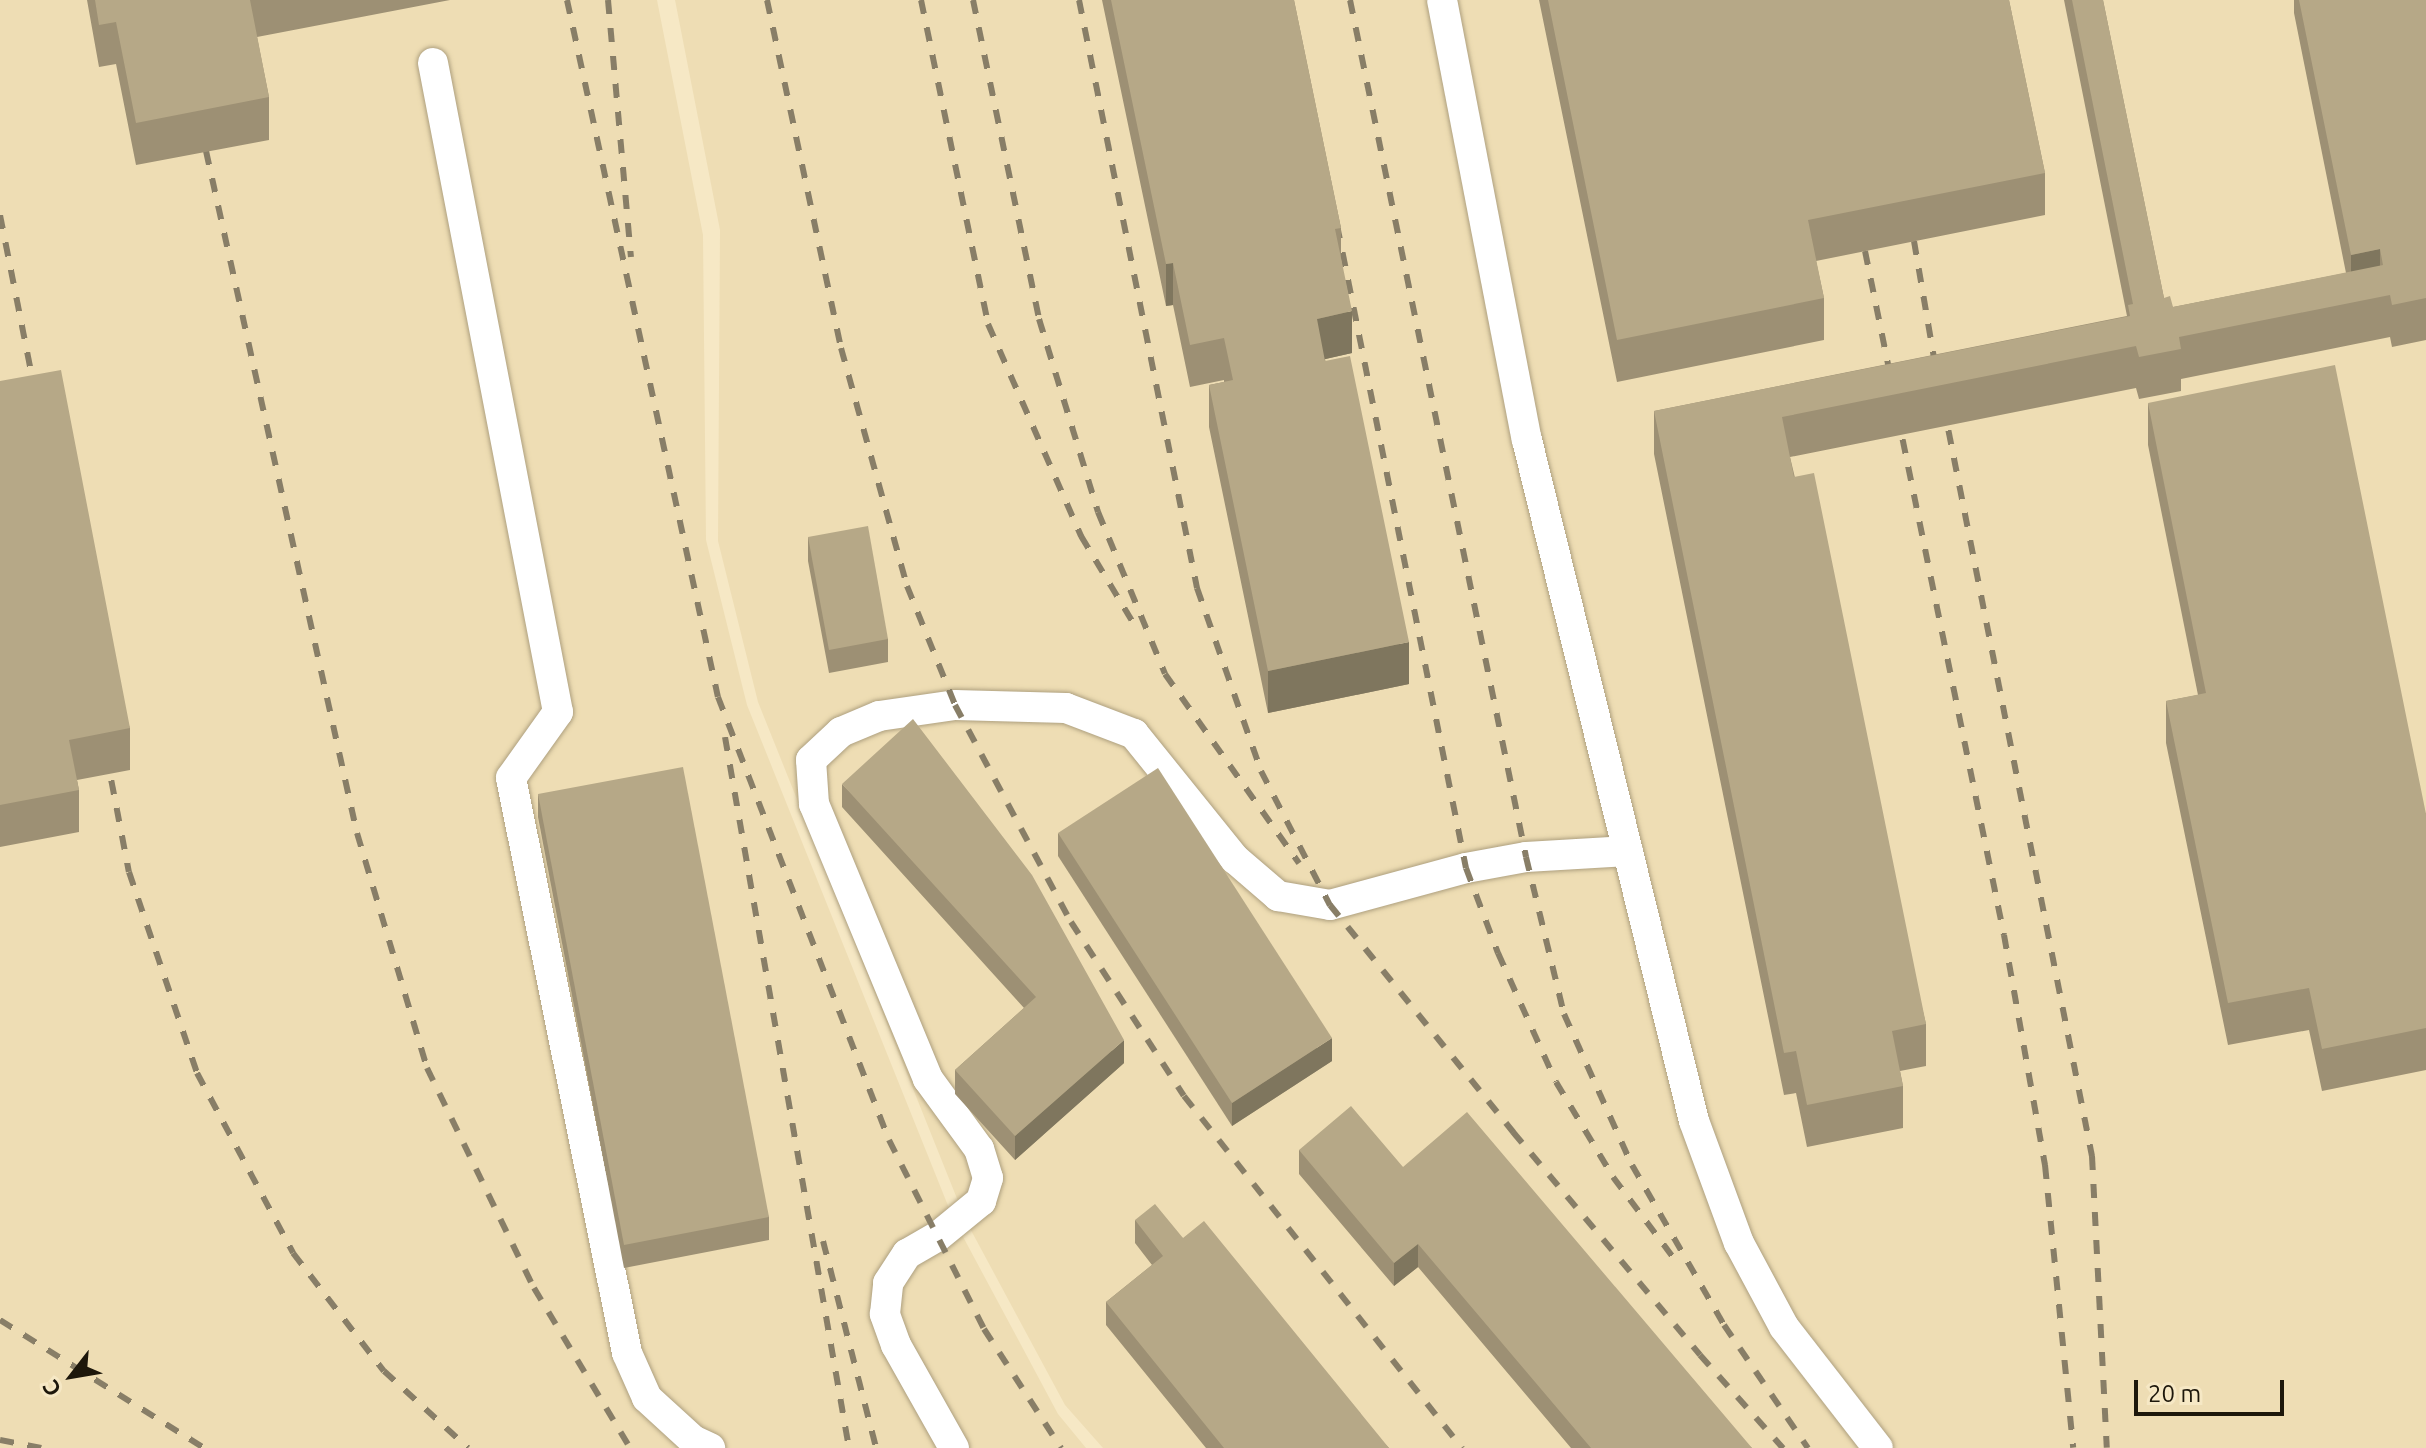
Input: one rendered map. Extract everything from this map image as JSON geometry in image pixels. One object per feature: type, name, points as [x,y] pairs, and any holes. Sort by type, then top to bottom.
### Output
[{"type":"lane","points":[[1442,0],[1527,440],[1694,1121],[1739,1243],[1784,1327],[1878,1448]]},
{"type":"lane","points":[[433,63],[558,712],[511,778],[514,794],[627,1353],[647,1398],[693,1440],[710,1448]]},
{"type":"lane","points":[[954,1448],[896,1345],[885,1314],[888,1283],[907,1254],[981,1201],[988,1178],[979,1149],[928,1079],[814,804],[811,760],[841,732],[879,716],[955,705],[1066,708],[1134,734],[1235,859],[1278,896],[1330,905],[1466,868],[1526,857],[1628,851]]},
{"type":"shaded area","points":[[0,0],[657,0],[703,235],[706,540],[747,705],[953,1218],[1058,1414],[1086,1448],[0,1448]]},
{"type":"shaded area","points":[[675,0],[2426,0],[2426,1448],[1103,1448],[1065,1405],[966,1221],[758,702],[718,541],[720,230]]},
{"type":"building","points":[[95,0],[250,0],[269,97],[136,123],[116,22],[99,25]]},
{"type":"building","points":[[1111,0],[1294,0],[1341,228],[1335,229],[1352,311],[1317,319],[1325,361],[1350,356],[1409,642],[1268,671],[1209,385],[1233,380],[1224,338],[1190,345],[1173,263],[1166,264]]},
{"type":"building","points":[[1548,0],[2009,0],[2045,173],[1808,220],[1824,298],[1617,340]]},
{"type":"building","points":[[2072,0],[2103,0],[2164,298],[2170,296],[2173,307],[2383,265],[2380,249],[2351,255],[2299,0],[2426,0],[2426,298],[2392,305],[2390,295],[2179,337],[2181,349],[2139,357],[2136,346],[1782,417],[1794,477],[1814,473],[1926,1024],[1892,1031],[1903,1086],[1807,1105],[1796,1051],[1784,1053],[1654,411],[2130,316],[2128,305],[2133,304]]},
{"type":"building","points":[[2335,365],[2426,814],[2426,1028],[2322,1049],[2309,988],[2228,1003],[2166,701],[2206,693],[2148,403]]},
{"type":"building","points":[[61,370],[130,728],[69,740],[79,790],[0,805],[0,381]]},
{"type":"building","points":[[868,526],[888,639],[829,650],[808,537]]},
{"type":"building","points":[[913,719],[1032,875],[1124,1040],[1015,1136],[955,1070],[1036,997],[842,784]]},
{"type":"building","points":[[683,767],[769,1217],[624,1245],[538,794]]},
{"type":"building","points":[[1158,768],[1332,1038],[1232,1103],[1058,833]]},
{"type":"building","points":[[1351,1106],[1403,1167],[1467,1112],[1752,1448],[1591,1448],[1418,1244],[1394,1263],[1299,1150]]},
{"type":"building","points":[[1155,1204],[1183,1238],[1204,1221],[1389,1448],[1224,1448],[1106,1302],[1163,1256],[1135,1220]]},
{"type":"railway","points":[[567,0],[718,697],[889,1140],[984,1329],[1061,1448]]},
{"type":"railway","points":[[608,0],[631,257]]},
{"type":"railway","points":[[767,0],[841,348],[907,586],[955,705],[1071,922],[1184,1096],[1462,1448]]},
{"type":"railway","points":[[921,0],[988,324],[1081,536],[1135,626]]},
{"type":"railway","points":[[973,0],[1039,319],[1098,512],[1165,674],[1299,863]]},
{"type":"railway","points":[[1079,0],[1197,588],[1261,771],[1330,905],[1513,1132],[1700,1355],[1783,1448]]},
{"type":"railway","points":[[1350,0],[1526,857],[1564,1014],[1632,1165],[1724,1325],[1808,1448]]},
{"type":"railway","points":[[206,151],[357,833],[427,1068],[534,1288],[630,1448]]},
{"type":"railway","points":[[0,215],[36,396]]},
{"type":"railway","points":[[1337,225],[1466,868],[1498,953],[1556,1082],[1613,1177],[1678,1264]]},
{"type":"railway","points":[[1914,241],[1937,375]]},
{"type":"railway","points":[[1865,251],[1892,384]]},
{"type":"railway","points":[[1943,403],[2092,1156],[2107,1448]]},
{"type":"railway","points":[[1897,412],[2004,935],[2045,1165],[2073,1448]]},
{"type":"railway","points":[[725,737],[849,1448]]},
{"type":"railway","points":[[106,753],[129,872],[197,1073],[293,1253],[384,1371],[468,1448]]},
{"type":"railway","points":[[823,1241],[876,1448]]},
{"type":"railway","points":[[0,1320],[204,1448]]},
{"type":"railway","points":[[0,1440],[41,1448]]}]
